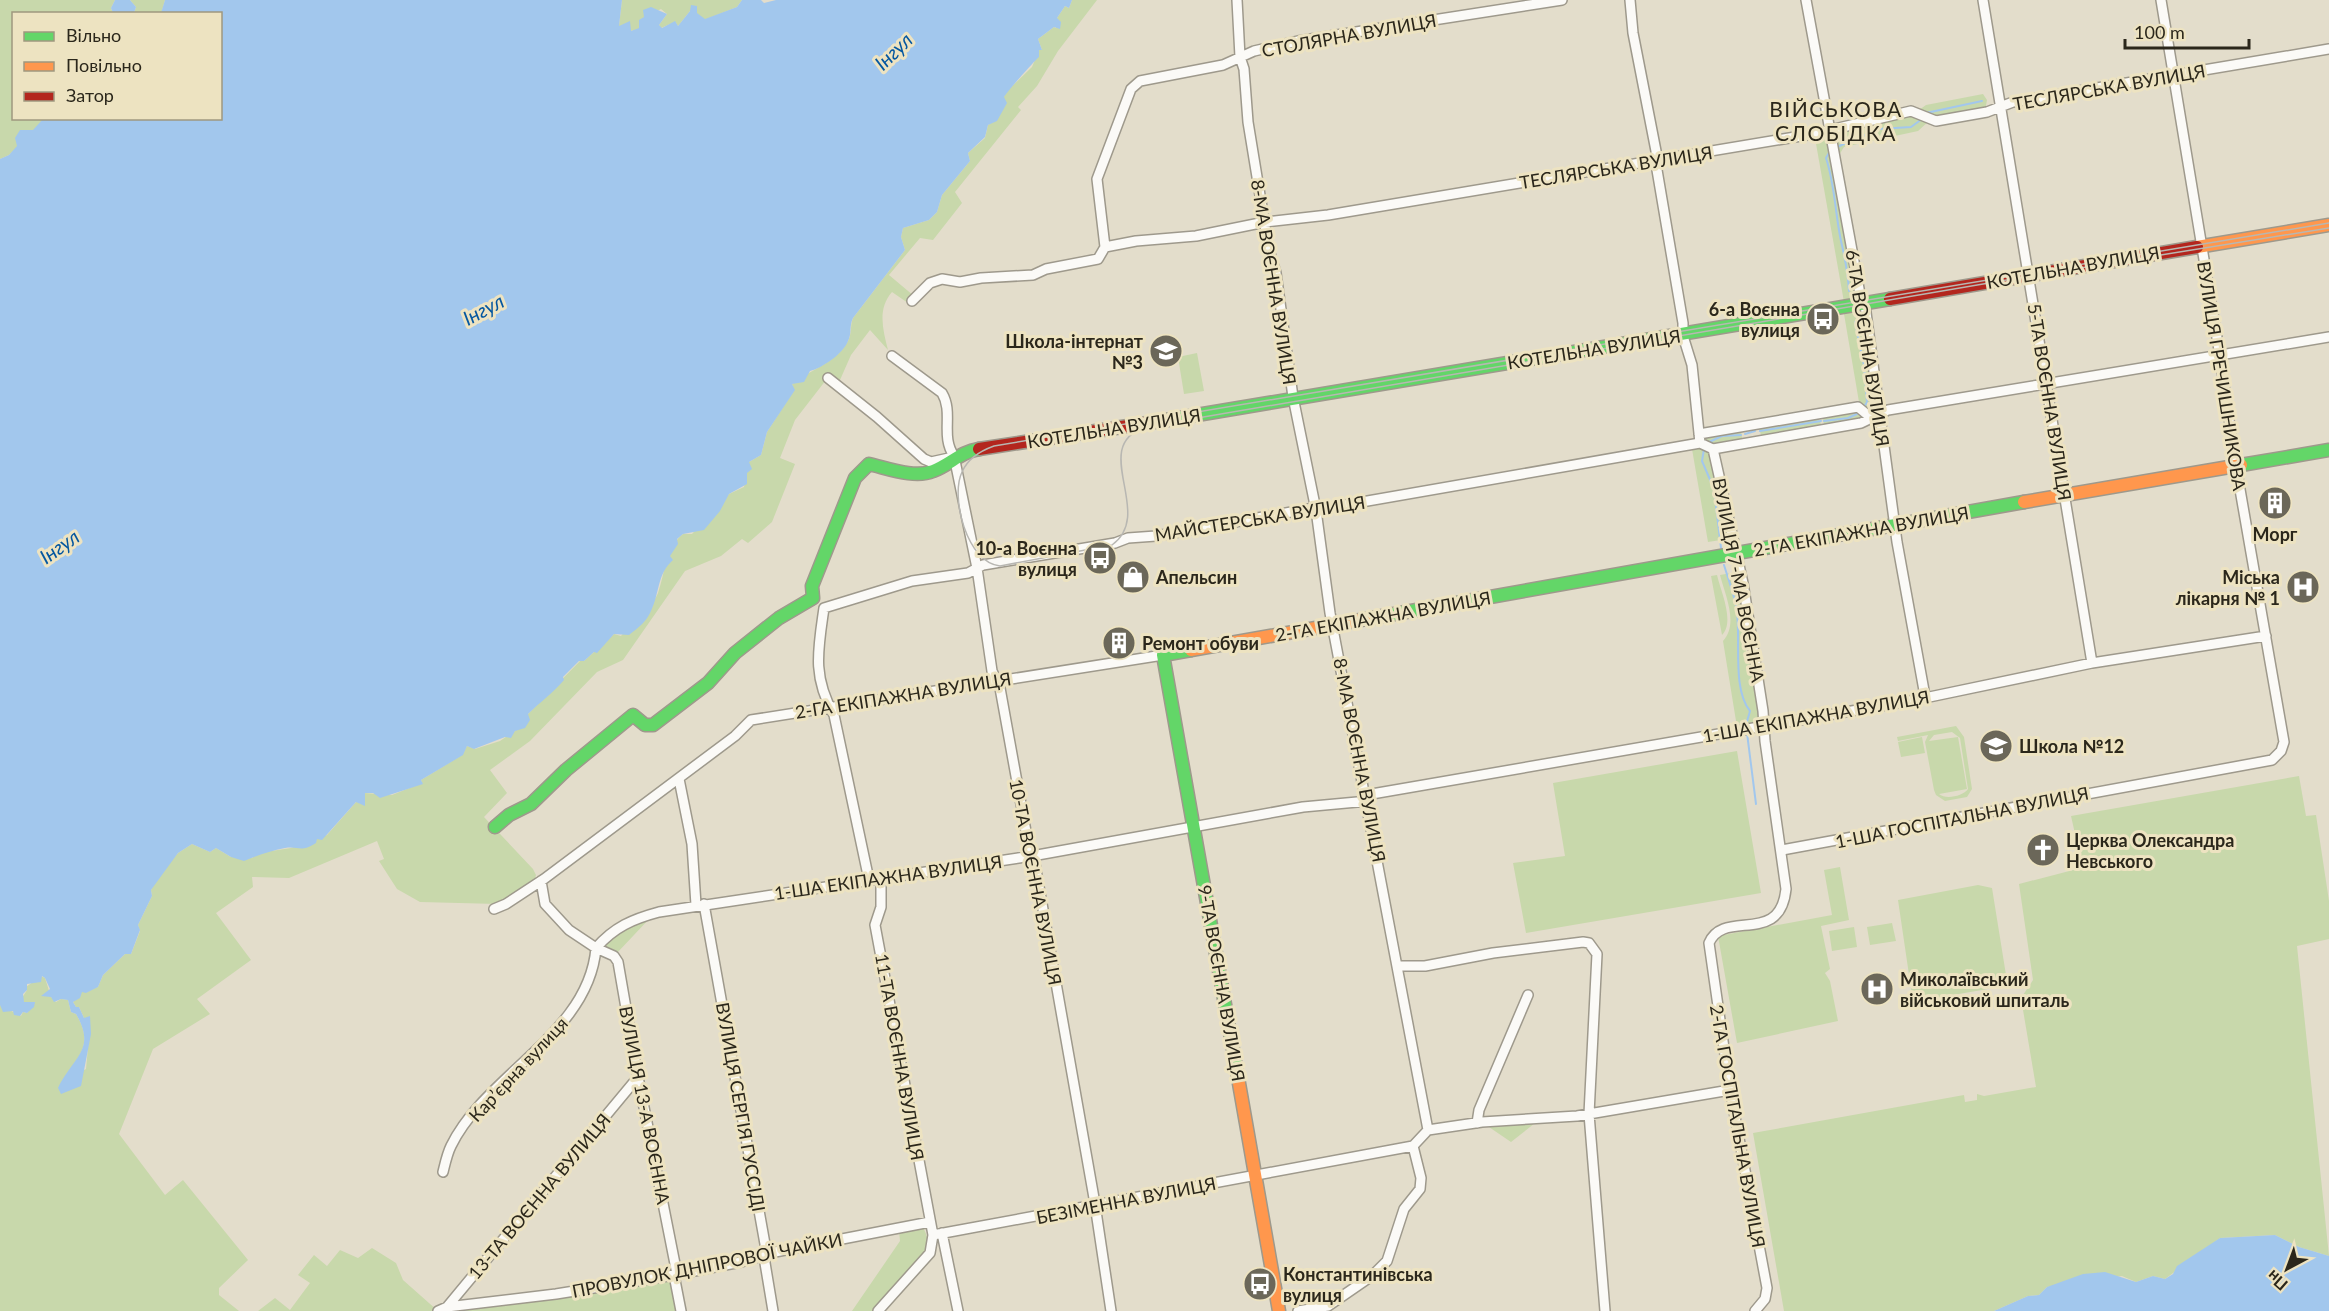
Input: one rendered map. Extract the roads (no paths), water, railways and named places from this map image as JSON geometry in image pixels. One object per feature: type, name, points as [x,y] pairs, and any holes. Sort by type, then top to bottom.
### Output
[{"type":"street","name":"8-МА ВОЄННА ВУЛИЦЯ","points":[[1237,0],[1240,57],[1269,250],[1276,273],[1293,399],[1316,510],[1333,624],[1428,1130]]},
{"type":"street","name":"СТОЛЯРНА ВУЛИЦЯ","points":[[1106,247],[1097,179],[1131,90],[1140,81],[1223,65],[1240,57],[1298,41],[1562,0]]},
{"type":"street","points":[[1630,0],[1633,33],[1657,160],[1683,334],[1692,366],[1700,439],[1713,448],[1861,423],[1891,409],[2048,385],[2329,336]]},
{"type":"street","name":"6-ТА ВОЄННА ВУЛИЦЯ","points":[[1806,0],[1829,130],[1836,151],[1860,294],[1864,302],[1895,525],[1925,696]]},
{"type":"street","name":"5-ТА ВОЄННА ВУЛИЦЯ","points":[[1983,0],[2030,274],[2092,663]]},
{"type":"street","name":"ВУЛИЦЯ ГРЕЧИШНИКОВА","points":[[2161,0],[2174,75],[2175,97],[2220,356],[2236,467],[2284,742],[2282,751]]},
{"type":"street","name":"ТЕСЛЯРСЬКА ВУЛИЦЯ","points":[[912,301],[930,283],[942,279],[960,282],[981,278],[1034,275],[1046,269],[1098,259],[1106,247],[1136,241],[1196,236],[1265,222],[1328,214],[1657,160],[1829,130],[1911,111],[1936,121],[1987,112],[2001,106],[2329,49]]},
{"type":"street","name":"КОТЕЛЬНА ВУЛИЦЯ","points":[[813,598],[812,586],[855,478],[864,465],[909,473],[932,472],[954,456],[964,452],[2329,225]]},
{"type":"street","name":"10-ТА ВОЄННА ВУЛИЦЯ","points":[[892,356],[942,393],[948,408],[948,448],[954,456],[977,568],[992,671],[996,679],[1032,856],[1095,1207],[1111,1311]]},
{"type":"street","points":[[828,378],[878,417],[924,459],[931,462],[954,456]]},
{"type":"street","name":"МАЙСТЕРСЬКА ВУЛИЦЯ","points":[[824,608],[912,581],[968,573],[984,565],[1115,543],[1128,538],[1156,536],[1298,510],[1316,510],[1700,439],[1858,407],[1870,417]]},
{"type":"street","name":"ВУЛИЦЯ 7-МА ВОЄННА","points":[[1713,448],[1743,583],[1782,850]]},
{"type":"street","name":"2-ГА ЕКІПАЖНА ВУЛИЦЯ","points":[[494,909],[506,904],[541,881],[735,736],[751,720],[996,679],[1163,655],[2329,450]]},
{"type":"street","points":[[495,827],[509,815],[531,804],[566,770],[633,715],[645,725],[652,725],[708,683],[735,652],[779,618],[813,598],[824,608],[817,668],[822,693],[834,715],[869,880]]},
{"type":"street","name":"1-ША ЕКІПАЖНА ВУЛИЦЯ","points":[[596,948],[608,933],[627,922],[700,905],[1032,856],[1764,727],[2092,663],[2266,636]]},
{"type":"street","name":"9-ТА ВОЄННА ВУЛИЦЯ","points":[[1163,655],[1279,1311]]},
{"type":"street","name":"1-ША ГОСПІТАЛЬНА ВУЛИЦЯ","points":[[1782,850],[2272,760],[2282,751]]},
{"type":"street","name":"ВУЛИЦЯ СЕРГІЯ ГУССІДІ","points":[[679,778],[692,844],[700,905],[765,1255],[773,1311]]},
{"type":"street","name":"2-ГА ГОСПІТАЛЬНА ВУЛИЦЯ","points":[[1758,1309],[1767,1288],[1730,1090],[1709,943],[1714,934],[1722,929],[1765,923],[1774,917],[1785,898],[1782,850]]},
{"type":"street","name":"11-ТА ВОЄННА ВУЛИЦЯ","points":[[881,879],[881,907],[875,925],[930,1222],[938,1234],[958,1311]]},
{"type":"street","points":[[541,881],[545,904],[569,930],[596,948]]},
{"type":"street","points":[[1398,966],[1425,966],[1493,953],[1583,942],[1589,943],[1597,954],[1599,966],[1589,1114],[1605,1311]]},
{"type":"street","name":"ВУЛИЦЯ 13-А ВОЄННА","points":[[596,948],[614,956],[618,962],[681,1311]]},
{"type":"street","name":"Карʼєрна вулиця","points":[[443,1172],[451,1146],[479,1107],[568,1015],[594,965],[596,948]]},
{"type":"street","points":[[1477,1123],[1479,1110],[1528,994]]},
{"type":"street","name":"13-ТА ВОЄННА ВУЛИЦЯ","points":[[442,1309],[638,1077]]},
{"type":"street","points":[[1298,1311],[1328,1306],[1373,1275],[1387,1261],[1404,1209],[1420,1188],[1421,1178],[1413,1146],[1428,1130],[1477,1123],[1589,1114],[1730,1090]]},
{"type":"street","name":"БЕЗІМЕННА ВУЛИЦЯ","points":[[938,1234],[1095,1207],[1413,1146]]},
{"type":"street","name":"ПРОВУЛОК ДНІПРОВОЇ ЧАЙКИ","points":[[442,1309],[676,1275],[930,1222]]},
{"type":"street","points":[[878,1311],[930,1253],[938,1234]]},
{"type":"water","points":[[115,0],[130,0],[136,7],[134,12],[113,12],[111,8]]},
{"type":"water","name":"Інгул","points":[[165,0],[622,0],[619,26],[630,21],[631,31],[639,28],[639,20],[644,17],[643,10],[651,7],[667,14],[659,25],[662,28],[675,21],[678,26],[690,11],[691,5],[697,6],[697,13],[705,19],[737,7],[742,0],[761,0],[764,3],[776,0],[1072,0],[1069,8],[1065,6],[1057,18],[1061,22],[1060,29],[1054,27],[1038,39],[1042,50],[1039,50],[1039,57],[1004,97],[1007,103],[997,121],[988,125],[985,137],[968,153],[970,161],[942,195],[937,212],[929,220],[903,228],[901,237],[905,250],[853,318],[849,338],[842,351],[832,360],[810,371],[804,382],[792,384],[795,390],[767,432],[761,455],[749,462],[752,469],[747,473],[747,484],[729,494],[720,511],[704,530],[683,534],[677,539],[678,544],[670,556],[673,560],[664,571],[654,604],[645,621],[629,635],[614,634],[597,653],[594,652],[584,661],[579,661],[563,677],[564,680],[560,685],[528,714],[530,720],[525,728],[515,731],[511,738],[505,737],[474,749],[467,746],[463,755],[421,780],[423,784],[380,798],[373,793],[365,793],[365,806],[356,802],[322,840],[317,839],[316,843],[311,846],[280,849],[244,861],[231,857],[216,848],[210,852],[192,844],[178,853],[151,890],[152,896],[138,925],[140,930],[131,954],[125,954],[103,975],[98,987],[86,993],[82,992],[80,998],[73,1002],[76,1007],[79,1007],[84,1018],[90,1016],[91,1034],[81,1086],[61,1094],[58,1088],[80,1053],[84,1036],[82,1026],[76,1014],[71,1012],[68,1000],[61,999],[54,1002],[51,997],[41,996],[50,989],[42,976],[41,982],[27,984],[27,990],[23,994],[24,1002],[35,1002],[34,1007],[27,1013],[23,1012],[20,1016],[14,1015],[13,1011],[3,1012],[0,1005],[0,159],[9,155],[17,146],[15,138],[20,130],[33,130],[42,120],[222,120],[222,12],[161,12]]},
{"type":"water","points":[[2275,1235],[2299,1247],[2329,1256],[2329,1311],[1994,1311],[2028,1296],[2039,1295],[2047,1287],[2083,1274],[2105,1272],[2136,1282],[2153,1276],[2165,1279],[2173,1274],[2177,1266],[2220,1238]]},
{"type":"waterway","points":[[1926,113],[1982,101]]},
{"type":"waterway","points":[[1837,147],[1879,129],[1911,127],[1922,119]]},
{"type":"waterway","points":[[1830,151],[1826,158],[1849,291]]},
{"type":"waterway","points":[[1855,322],[1864,365],[1867,402],[1864,407]]},
{"type":"waterway","points":[[1824,421],[1848,418],[1859,413]]},
{"type":"waterway","points":[[1760,431],[1821,421]]},
{"type":"waterway","points":[[1745,434],[1755,431]]},
{"type":"waterway","points":[[1707,443],[1722,436],[1741,435]]},
{"type":"waterway","points":[[1704,449],[1702,461],[1714,489],[1721,548]]},
{"type":"waterway","points":[[1724,565],[1738,617],[1739,675],[1744,701],[1750,711],[1746,725]]},
{"type":"waterway","points":[[1747,733],[1756,804]]},
{"type":"tram line","points":[[2329,223],[994,446],[975,456],[962,472],[958,497],[960,512],[970,542],[978,554],[988,562],[1000,566],[1112,545],[1124,532],[1128,516],[1121,465],[1122,449],[1129,436],[1145,427],[2030,276],[2329,228]]},
{"type":"place","name":"6-а Воєнна вулиця","points":[[1823,319]]},
{"type":"place","name":"Школа-інтернат №3","points":[[1166,351]]},
{"type":"place","name":"Морг","points":[[2275,503]]},
{"type":"place","name":"10-а Воєнна вулиця","points":[[1100,558]]},
{"type":"place","name":"Апельсин","points":[[1133,577]]},
{"type":"place","name":"Міська лікарня № 1","points":[[2303,587]]},
{"type":"place","name":"Ремонт обуви","points":[[1119,643]]},
{"type":"place","name":"Школа №12","points":[[1996,746]]},
{"type":"place","name":"Церква Олександра Невського","points":[[2043,850]]},
{"type":"place","name":"Миколаївський військовий шпиталь","points":[[1877,989]]},
{"type":"place","name":"Константинівська вулиця","points":[[1260,1284]]},
{"type":"district","name":"ВІЙСЬКОВА СЛОБІДКА","points":[[1836,120]]}]
